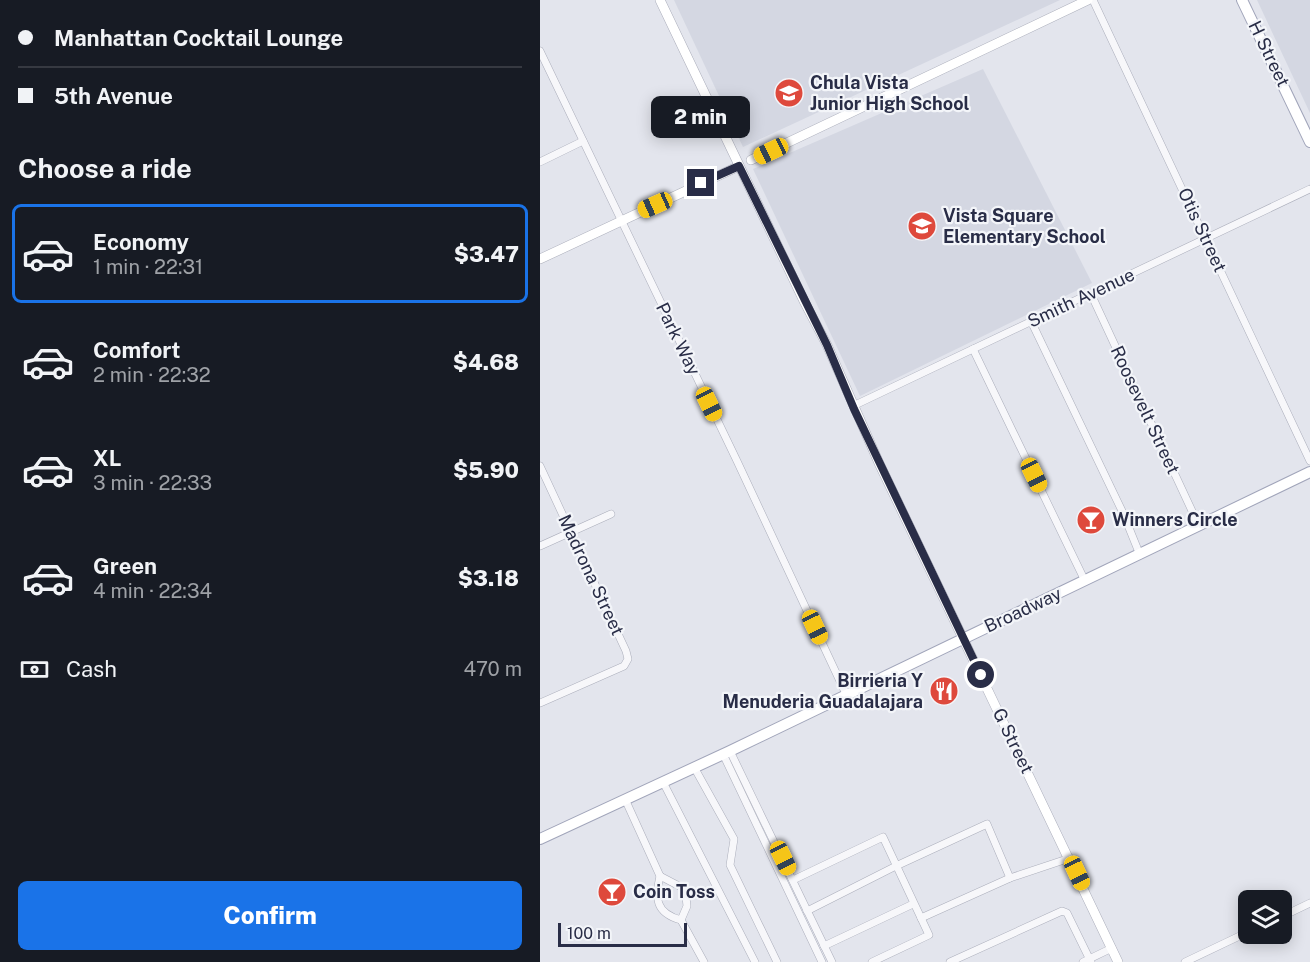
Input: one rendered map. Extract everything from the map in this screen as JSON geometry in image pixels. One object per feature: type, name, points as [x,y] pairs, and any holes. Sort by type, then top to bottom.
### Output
[{"type":"main road","name":"H Street","points":[[1242,0],[1310,142]]},
{"type":"main road","name":"Broadway","points":[[540,839],[727,752],[1310,472]]},
{"type":"street","name":"G Street","points":[[660,0],[827,345],[853,406],[1118,962]]},
{"type":"street","points":[[540,258],[1088,0]]},
{"type":"street","name":"Otis Street","points":[[1094,0],[1310,461]]},
{"type":"street","name":"Park Way","points":[[540,51],[846,694]]},
{"type":"street","points":[[540,162],[583,141]]},
{"type":"street","name":"Smith Avenue","points":[[853,406],[1310,189]]},
{"type":"street","name":"Roosevelt Street","points":[[1091,294],[1199,526]]},
{"type":"street","points":[[1031,321],[1123,513],[1140,555]]},
{"type":"street","points":[[973,349],[1085,581]]},
{"type":"street","name":"Madrona Street","points":[[540,466],[628,659],[624,666],[540,702]]},
{"type":"street","points":[[540,546],[611,514]]},
{"type":"street","points":[[727,752],[793,880],[831,962]]},
{"type":"street","points":[[727,752],[822,962]]},
{"type":"street","points":[[694,767],[734,839],[730,865],[777,962]]},
{"type":"street","points":[[663,782],[755,962]]},
{"type":"street","points":[[625,799],[660,876],[656,893],[662,912],[681,920],[704,962]]},
{"type":"street","points":[[807,911],[987,824],[1010,878]]},
{"type":"street","points":[[793,880],[883,837],[929,935],[872,962]]},
{"type":"street","points":[[921,918],[1010,878],[1070,858]]},
{"type":"street","points":[[660,876],[681,887],[686,897],[687,906],[681,920]]},
{"type":"street","points":[[1292,912],[1310,903]]},
{"type":"street","points":[[824,946],[913,904]]},
{"type":"street","points":[[950,962],[1062,911],[1067,913],[1088,961],[1112,948]]},
{"type":"street","points":[[1185,962],[1238,937]]},
{"type":"shaded area","name":"Chula Vista Junior High School","points":[[674,0],[1060,0],[743,147]]},
{"type":"shaded area","points":[[1257,0],[1310,0],[1310,113]]},
{"type":"shaded area","name":"Vista Square Elementary School","points":[[983,69],[1092,283],[860,396],[753,169]]},
{"type":"place","name":"Chula Vista Junior High School","points":[[789,93]]},
{"type":"place","name":"Vista Square Elementary School","points":[[922,226]]},
{"type":"place","name":"Winners Circle","points":[[1091,520]]},
{"type":"place","name":"Birrieria Y Menuderia Guadalajara","points":[[944,691]]},
{"type":"place","name":"Coin Toss","points":[[612,892]]},
{"type":"route","points":[[701,183],[739,166],[827,345],[879,463],[981,675]]}]
